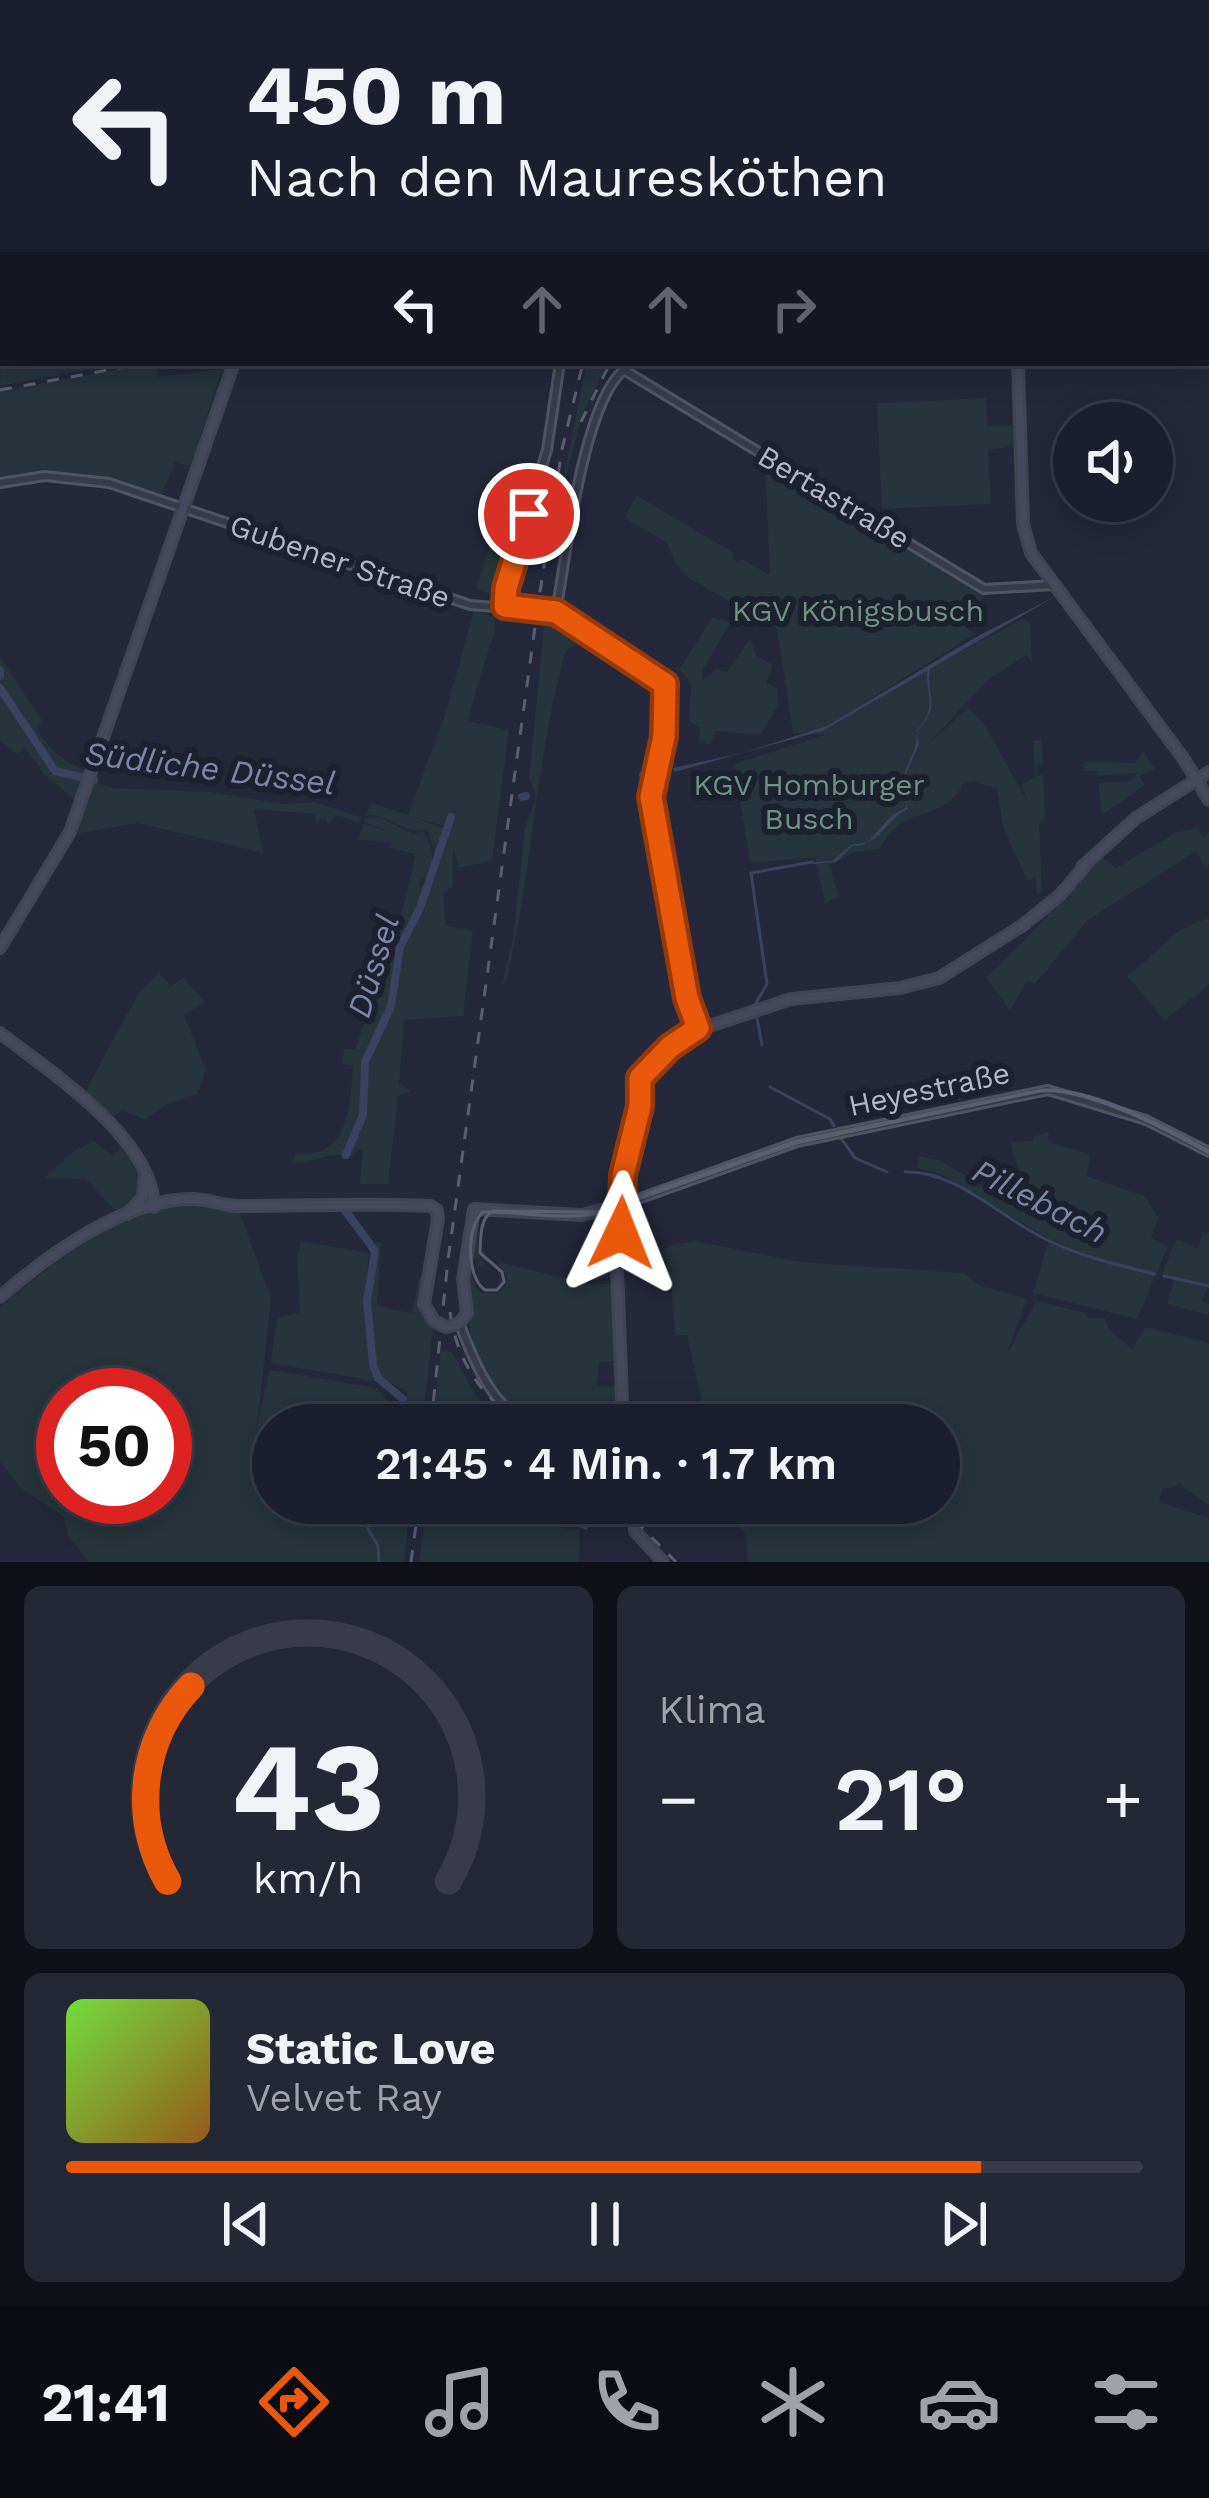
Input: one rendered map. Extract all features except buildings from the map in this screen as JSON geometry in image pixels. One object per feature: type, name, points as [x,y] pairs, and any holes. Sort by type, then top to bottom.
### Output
[{"type":"main road","points":[[0,948],[67,837],[233,366]]},
{"type":"main road","points":[[1016,366],[1024,531],[1034,560],[1209,800]]},
{"type":"main road","points":[[813,998],[944,976],[1023,925],[1136,818],[1209,772]]},
{"type":"main road","points":[[621,1404],[617,1273],[621,1202],[641,1076],[696,1029],[773,1005],[864,993]]},
{"type":"main road","points":[[773,1005],[829,994]]},
{"type":"main road","points":[[0,1033],[96,1112],[145,1168],[154,1207]]},
{"type":"main road","points":[[119,1219],[140,1202],[145,1168]]},
{"type":"main road","points":[[145,1168],[154,1207]]},
{"type":"main road","points":[[151,1184],[160,1196],[236,1206],[344,1202],[437,1210],[424,1300],[434,1322],[446,1327],[460,1321]]},
{"type":"main road","points":[[623,1185],[638,1194]]},
{"type":"main road","points":[[0,1297],[70,1243],[119,1219],[183,1199]]},
{"type":"main road","name":"Heyestraße","points":[[460,1321],[473,1210],[590,1214],[621,1202]]},
{"type":"main road","points":[[635,1524],[635,1531],[663,1562]]},
{"type":"street","points":[[502,606],[543,464],[559,366]]},
{"type":"street","name":"Bertastraße","points":[[556,612],[589,440],[622,370],[984,589],[1059,591]]},
{"type":"street","name":"Gubener Straße","points":[[0,483],[45,476],[96,480],[470,605],[556,612]]},
{"type":"street","points":[[556,612],[665,684],[664,736],[651,789],[696,1029]]},
{"type":"street","name":"Heyestraße","points":[[621,1202],[797,1142],[1048,1090],[1146,1120],[1209,1152]]},
{"type":"street","name":"Heyestraße","points":[[621,1202],[656,1192]]},
{"type":"street","points":[[460,1321],[489,1385],[510,1404]]},
{"type":"green space","points":[[1,366],[108,366],[0,386]]},
{"type":"green space","points":[[138,366],[167,366],[157,368],[158,377],[222,369],[191,466],[175,462],[161,495],[82,475],[0,478],[0,391]]},
{"type":"green space","points":[[586,366],[606,366],[582,415],[554,523]]},
{"type":"green space","points":[[986,398],[987,426],[1013,425],[1014,446],[988,450],[991,504],[882,509],[877,403]]},
{"type":"green space","points":[[765,459],[986,594],[963,625],[975,634],[864,703],[1022,619],[1030,623],[1032,663],[1026,655],[990,678],[928,744],[968,708],[984,724],[1029,804],[1021,785],[1035,776],[1033,741],[1042,740],[1043,764],[1036,766],[1037,777],[1043,774],[1045,820],[1039,824],[1042,890],[1037,895],[1036,876],[1027,881],[1003,826],[997,789],[974,781],[963,784],[949,802],[900,825],[879,849],[855,852],[830,865],[838,897],[825,903],[815,857],[750,863],[734,764],[825,735],[793,733],[777,629],[689,578],[675,563],[667,543],[625,518],[636,495],[734,553],[732,558],[738,562],[742,559],[770,575]]},
{"type":"green space","points":[[503,504],[517,508],[509,567],[499,596],[476,589]]},
{"type":"green space","points":[[474,611],[494,617],[495,629],[467,721],[509,730],[492,861],[458,868],[453,847],[453,886],[443,893],[446,926],[473,930],[463,1016],[404,1020],[399,1083],[412,1092],[398,1096],[388,1184],[360,1184],[363,1149],[353,1152],[353,1157],[335,1155],[292,1163],[295,1153],[326,1148],[343,1127],[353,1066],[342,1064],[344,1049],[355,1049],[410,879],[415,854],[390,848],[390,842],[358,840],[363,824],[390,832],[364,822],[365,818],[381,818],[413,834],[423,832],[427,838],[431,866],[428,879],[421,878],[419,887],[427,884],[413,920],[434,880],[449,827],[413,817],[446,829],[436,856],[427,830],[410,829],[382,817],[366,815],[371,803],[408,815],[445,715]]},
{"type":"green space","points":[[545,616],[556,616],[626,659],[581,643],[566,650],[547,732],[515,942],[502,984],[513,939],[525,828],[536,796],[529,778]]},
{"type":"green space","points":[[712,618],[731,622],[702,671],[703,680],[716,669],[727,672],[750,638],[756,655],[773,665],[766,683],[778,689],[777,708],[760,735],[715,731],[711,744],[699,742],[700,728],[689,721],[691,684],[679,669]]},
{"type":"green space","points":[[0,657],[43,722],[35,728],[40,735],[63,758],[85,770],[76,801],[45,775],[24,747],[18,755],[0,741]]},
{"type":"green space","points":[[1143,751],[1155,769],[1139,776],[1145,785],[1102,815],[1098,783],[1130,781],[1137,773],[1096,776],[1099,771],[1084,771],[1084,761],[1135,763]]},
{"type":"green space","points":[[92,781],[112,788],[210,792],[284,804],[314,802],[361,817],[359,823],[336,815],[328,825],[320,818],[317,826],[315,814],[254,809],[263,853],[138,823],[75,834]]},
{"type":"green space","points":[[1197,828],[1203,837],[1209,834],[1209,866],[1205,868],[1196,851],[1087,921],[1035,984],[1027,981],[1010,1011],[986,977],[1102,857],[1116,868],[1177,832]]},
{"type":"green space","points":[[1209,917],[1209,985],[1164,1020],[1128,976],[1179,931]]},
{"type":"green space","points":[[159,973],[171,987],[183,977],[205,1002],[184,1015],[206,1070],[197,1094],[165,1105],[145,1120],[123,1110],[111,1117],[85,1092],[138,994]]},
{"type":"green space","points":[[1049,1132],[1048,1142],[1090,1154],[1087,1176],[1144,1196],[1158,1217],[1151,1238],[1168,1246],[1137,1319],[1033,1293],[1049,1239],[943,1175],[917,1168],[919,1156],[941,1161],[1011,1203],[1017,1166],[1010,1142],[1033,1141],[1033,1136]]},
{"type":"green space","points":[[94,1141],[113,1156],[121,1148],[139,1170],[140,1195],[128,1208],[114,1210],[86,1179],[44,1178]]},
{"type":"green space","points":[[192,1201],[239,1210],[271,1299],[260,1404],[252,1404],[252,1524],[408,1524],[404,1562],[89,1562],[68,1535],[66,1524],[192,1524],[192,1368],[36,1368],[36,1498],[0,1462],[0,1307],[90,1240],[140,1215]]},
{"type":"green space","points":[[478,1218],[478,1253],[486,1266],[478,1267],[478,1259],[472,1258],[471,1272],[482,1293],[505,1288],[507,1276],[498,1262],[588,1284],[613,1284],[616,1361],[599,1362],[597,1386],[617,1387],[618,1404],[510,1404],[505,1400],[487,1379],[470,1331],[468,1306],[473,1223],[472,1254]]},
{"type":"green space","points":[[1203,1232],[1209,1233],[1209,1284],[1201,1301],[1209,1305],[1209,1315],[1167,1304],[1174,1277],[1162,1273],[1177,1239],[1198,1248]]},
{"type":"green space","points":[[301,1241],[369,1253],[365,1297],[375,1381],[271,1363],[277,1318],[300,1312],[297,1259]]},
{"type":"green space","points":[[695,1241],[801,1262],[964,1273],[979,1285],[1027,1299],[1005,1358],[1036,1301],[1086,1313],[1087,1318],[1105,1318],[1108,1328],[1132,1349],[1146,1327],[1209,1343],[1209,1506],[1180,1484],[1162,1490],[1159,1502],[1209,1518],[1209,1562],[748,1562],[745,1533],[734,1524],[960,1524],[960,1404],[702,1404],[687,1335],[675,1335],[663,1251]]},
{"type":"green space","points":[[375,1242],[381,1242],[377,1306],[412,1313],[419,1277],[427,1279],[420,1307],[433,1329],[424,1404],[407,1404],[407,1392],[379,1376],[370,1297]]},
{"type":"green space","points":[[441,1350],[452,1352],[485,1404],[435,1404]]},
{"type":"green space","points":[[269,1370],[377,1388],[390,1404],[262,1404]]},
{"type":"green space","points":[[424,1524],[552,1524],[579,1530],[579,1562],[419,1562]]},
{"type":"water","points":[[1056,596],[930,669],[931,707],[925,722],[917,732],[919,744],[904,779],[917,730],[929,709],[927,671],[822,731],[674,772],[673,768],[742,753],[827,726],[976,637]]},
{"type":"water","points":[[903,793],[908,809],[876,837],[869,842],[861,845],[852,846],[836,862],[813,864],[832,861],[851,845],[868,842],[891,816],[907,807]]},
{"type":"waterway","name":"Südliche Düssel","points":[[0,670],[0,676]]},
{"type":"waterway","name":"Südliche Düssel","points":[[0,688],[55,771],[94,780]]},
{"type":"waterway","points":[[643,775],[648,775]]},
{"type":"waterway","points":[[522,797],[526,796]]},
{"type":"waterway","name":"Düssel","points":[[346,1155],[363,1115],[365,1062],[391,1006],[400,947],[420,908],[451,817]]},
{"type":"waterway","name":"Pillebach","points":[[754,1006],[767,984],[751,873],[812,862]]},
{"type":"waterway","name":"Pillebach","points":[[757,1018],[762,1045]]},
{"type":"waterway","name":"Pillebach","points":[[770,1087],[830,1119],[834,1126]]},
{"type":"waterway","name":"Pillebach","points":[[840,1137],[855,1158],[887,1172]]},
{"type":"waterway","name":"Pillebach","points":[[905,1172],[924,1173],[961,1187],[1060,1246],[1155,1274]]},
{"type":"waterway","name":"Düssel","points":[[341,1205],[375,1251],[367,1301],[373,1365],[378,1378],[403,1399],[403,1404]]},
{"type":"waterway","name":"Pillebach","points":[[1164,1276],[1209,1286]]},
{"type":"waterway","points":[[365,1524],[378,1546],[379,1562]]},
{"type":"waterway","name":"Düssel","points":[[576,1524],[586,1528]]},
{"type":"tram line","points":[[1209,1151],[1150,1121],[1105,1101],[1061,1091],[1042,1090],[796,1141],[596,1212],[493,1211],[488,1214],[483,1224],[480,1253],[502,1272],[504,1282],[497,1290],[485,1290],[472,1264],[473,1229],[483,1212],[492,1212],[557,1216],[596,1214],[797,1143],[1040,1091],[1103,1103],[1209,1153]]},
{"type":"railway","points":[[0,390],[130,366]]},
{"type":"railway","points":[[433,1404],[448,1260],[538,605],[562,449],[582,366]]},
{"type":"railway","points":[[581,422],[609,366]]},
{"type":"railway","points":[[450,1312],[465,1362],[496,1404]]},
{"type":"railway","points":[[411,1562],[416,1524]]},
{"type":"railway","points":[[639,1524],[676,1562]]},
{"type":"route","points":[[529,514],[505,606],[556,612],[665,684],[664,736],[651,797],[687,998],[698,1028],[670,1047],[640,1078],[640,1106],[623,1175],[621,1233]]},
{"type":"park label","name":"KGV Königsbusch","points":[[858,610]]},
{"type":"park label","name":"KGV Homburger Busch","points":[[809,801]]}]
